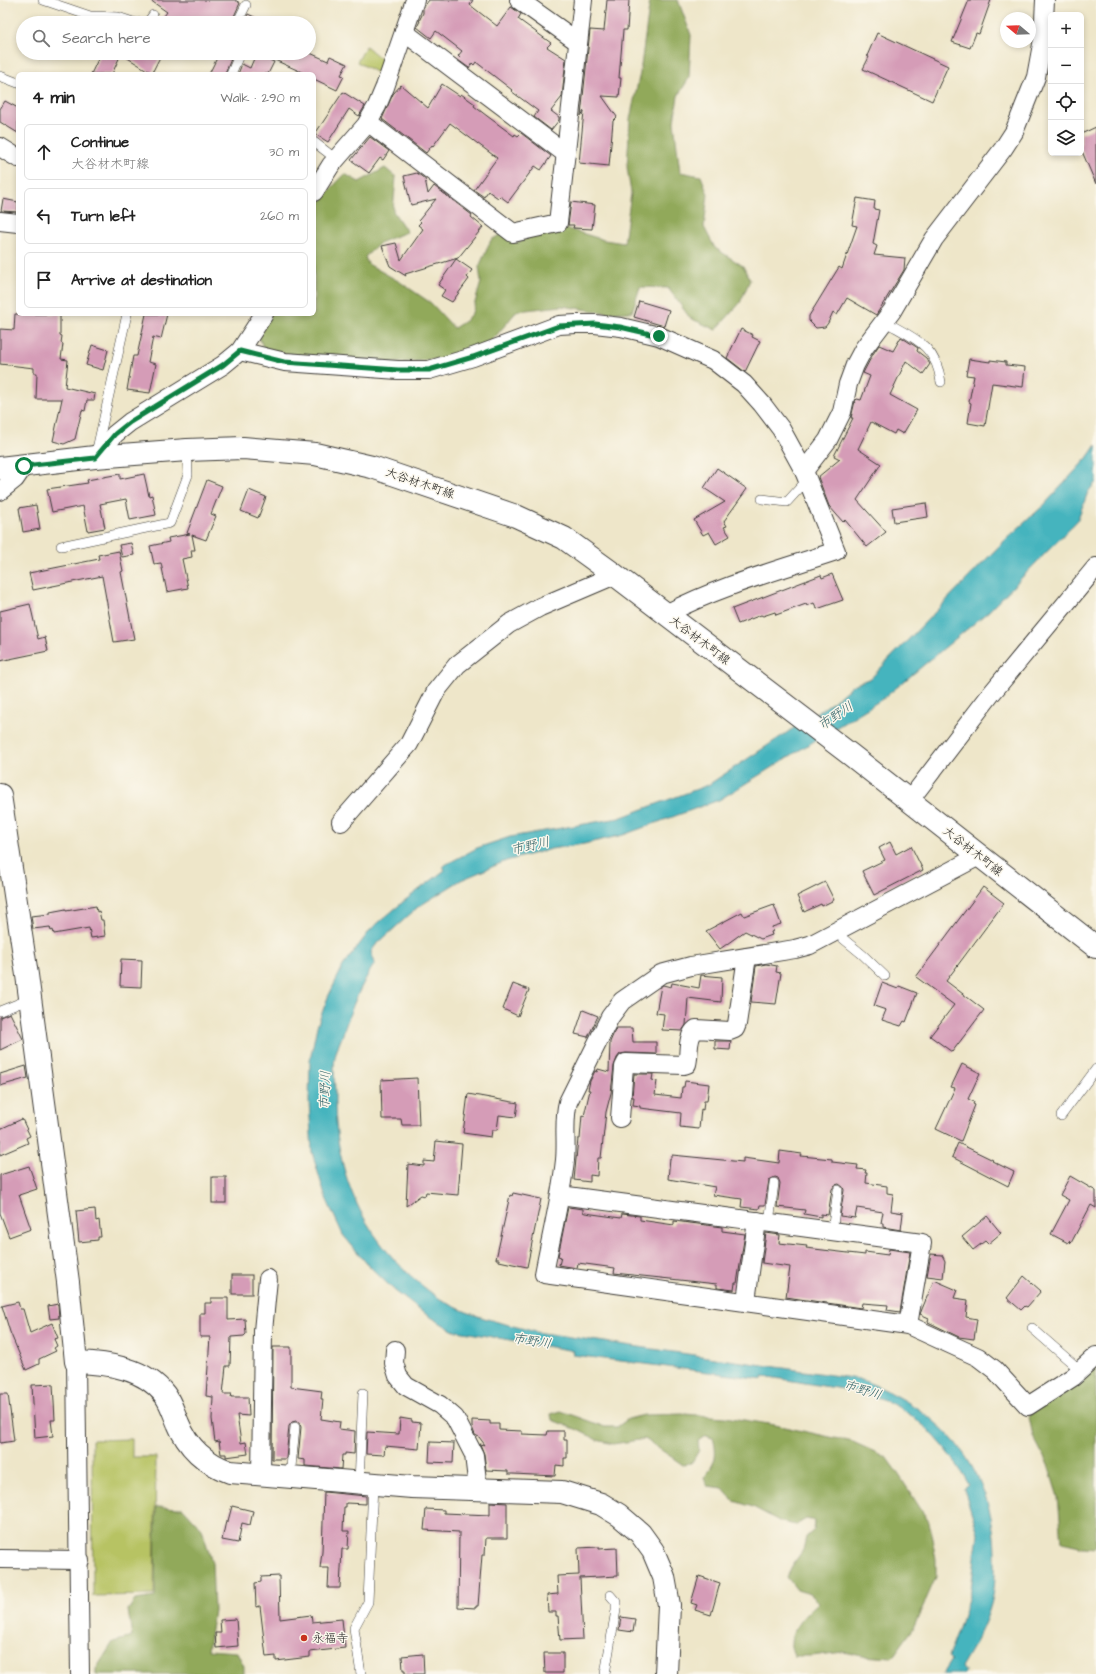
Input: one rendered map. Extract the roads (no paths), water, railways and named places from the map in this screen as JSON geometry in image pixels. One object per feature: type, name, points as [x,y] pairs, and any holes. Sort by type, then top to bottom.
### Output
[{"type":"street","points":[[316,189],[336,159],[368,122],[385,87],[415,0]]},
{"type":"street","points":[[519,0],[578,42]]},
{"type":"street","points":[[368,122],[513,233],[558,223],[583,0]]},
{"type":"street","points":[[805,475],[828,440],[842,412],[848,384],[855,365],[870,338],[901,296],[934,239],[1003,149],[1014,132],[1036,77],[1043,39],[1045,0]]},
{"type":"street","points":[[404,32],[566,154]]},
{"type":"street","points":[[0,146],[16,157]]},
{"type":"street","points":[[0,221],[16,223]]},
{"type":"street","points":[[95,458],[115,434],[130,422],[223,365],[240,351],[263,316]]},
{"type":"street","points":[[240,351],[284,362],[398,370],[429,370],[473,357],[559,326],[595,324],[620,327],[659,336],[713,360],[744,384],[762,404],[781,429],[805,475],[836,551],[714,592],[666,614]]},
{"type":"street","name":"大谷材木町線","points":[[0,468],[187,450],[243,448],[316,454],[372,467],[516,516],[564,538],[615,575],[850,755],[1096,947]]},
{"type":"street","points":[[0,492],[15,479],[24,466]]},
{"type":"street","points":[[909,801],[991,694],[1096,567]]},
{"type":"street","points":[[341,822],[409,744],[436,692],[457,665],[509,624],[534,610],[615,575]]},
{"type":"street","points":[[0,795],[30,999],[70,1298],[76,1362],[80,1560],[80,1674]]},
{"type":"street","points":[[980,856],[810,945],[795,949],[690,966],[661,974],[622,1001],[610,1017],[568,1102],[565,1113],[565,1159],[560,1194],[544,1274],[746,1301],[908,1325],[978,1357],[995,1370],[1028,1406],[1073,1377],[1096,1356]]},
{"type":"street","points":[[620,1118],[624,1067],[626,1063],[684,1065],[687,1064],[688,1060],[692,1032],[696,1029],[730,1031],[735,1029],[747,957]]},
{"type":"street","points":[[560,1194],[922,1242],[908,1325]]},
{"type":"street","points":[[746,1301],[763,1222]]},
{"type":"street","points":[[261,1476],[263,1331],[268,1279]]},
{"type":"street","points":[[395,1350],[394,1363],[398,1376],[406,1386],[440,1406],[455,1418],[474,1455],[478,1489]]},
{"type":"street","points":[[76,1362],[122,1367],[146,1378],[166,1396],[190,1446],[204,1459],[217,1467],[230,1472],[261,1476],[412,1487],[562,1492],[601,1504],[619,1515],[640,1533],[653,1551],[664,1577],[669,1605],[666,1674]]},
{"type":"street","points":[[0,1559],[80,1560]]},
{"type":"lane","points":[[43,0],[90,16]]},
{"type":"lane","points":[[240,16],[246,5]]},
{"type":"lane","points":[[232,72],[237,60]]},
{"type":"lane","points":[[0,76],[16,82]]},
{"type":"lane","points":[[316,144],[336,159]]},
{"type":"lane","points":[[95,458],[127,316]]},
{"type":"lane","points":[[884,321],[920,342],[931,352],[939,367],[940,382]]},
{"type":"lane","points":[[61,546],[170,523],[188,475],[187,450]]},
{"type":"lane","points":[[762,498],[787,502],[805,475]]},
{"type":"lane","points":[[835,932],[863,955],[885,976]]},
{"type":"lane","points":[[0,1011],[30,999]]},
{"type":"lane","points":[[1061,1116],[1096,1068]]},
{"type":"lane","points":[[763,1222],[774,1183]]},
{"type":"lane","points":[[832,1231],[838,1190]]},
{"type":"lane","points":[[1032,1328],[1080,1370]]},
{"type":"lane","points":[[361,1674],[354,1628],[368,1602],[363,1393]]},
{"type":"lane","points":[[290,1477],[295,1427]]},
{"type":"lane","points":[[605,1674],[616,1610],[616,1602],[610,1595]]},
{"type":"water","name":"市野川","points":[[1096,445],[1096,482],[1088,492],[1077,521],[989,611],[884,698],[719,800],[623,835],[584,844],[551,849],[506,861],[461,880],[418,907],[375,946],[371,952],[375,963],[352,1008],[335,1055],[334,1062],[336,1124],[340,1152],[347,1179],[357,1204],[370,1228],[387,1251],[406,1272],[441,1299],[453,1306],[480,1317],[536,1332],[859,1379],[888,1391],[914,1406],[937,1424],[956,1444],[972,1467],[984,1493],[992,1521],[995,1553],[993,1598],[982,1629],[961,1667],[966,1671],[964,1674],[942,1674],[951,1660],[948,1657],[971,1589],[978,1533],[964,1489],[969,1485],[951,1457],[930,1432],[917,1420],[890,1403],[858,1391],[763,1376],[763,1379],[573,1355],[574,1351],[452,1330],[421,1311],[395,1291],[368,1265],[343,1235],[325,1196],[312,1152],[309,1101],[310,1060],[317,1026],[328,997],[343,966],[371,929],[404,901],[445,870],[443,866],[477,848],[510,837],[619,818],[708,785],[833,702],[853,685],[871,678],[1004,541],[1044,505],[1087,458]]},
{"type":"place","name":"永福寺","points":[[304,1638]]}]
